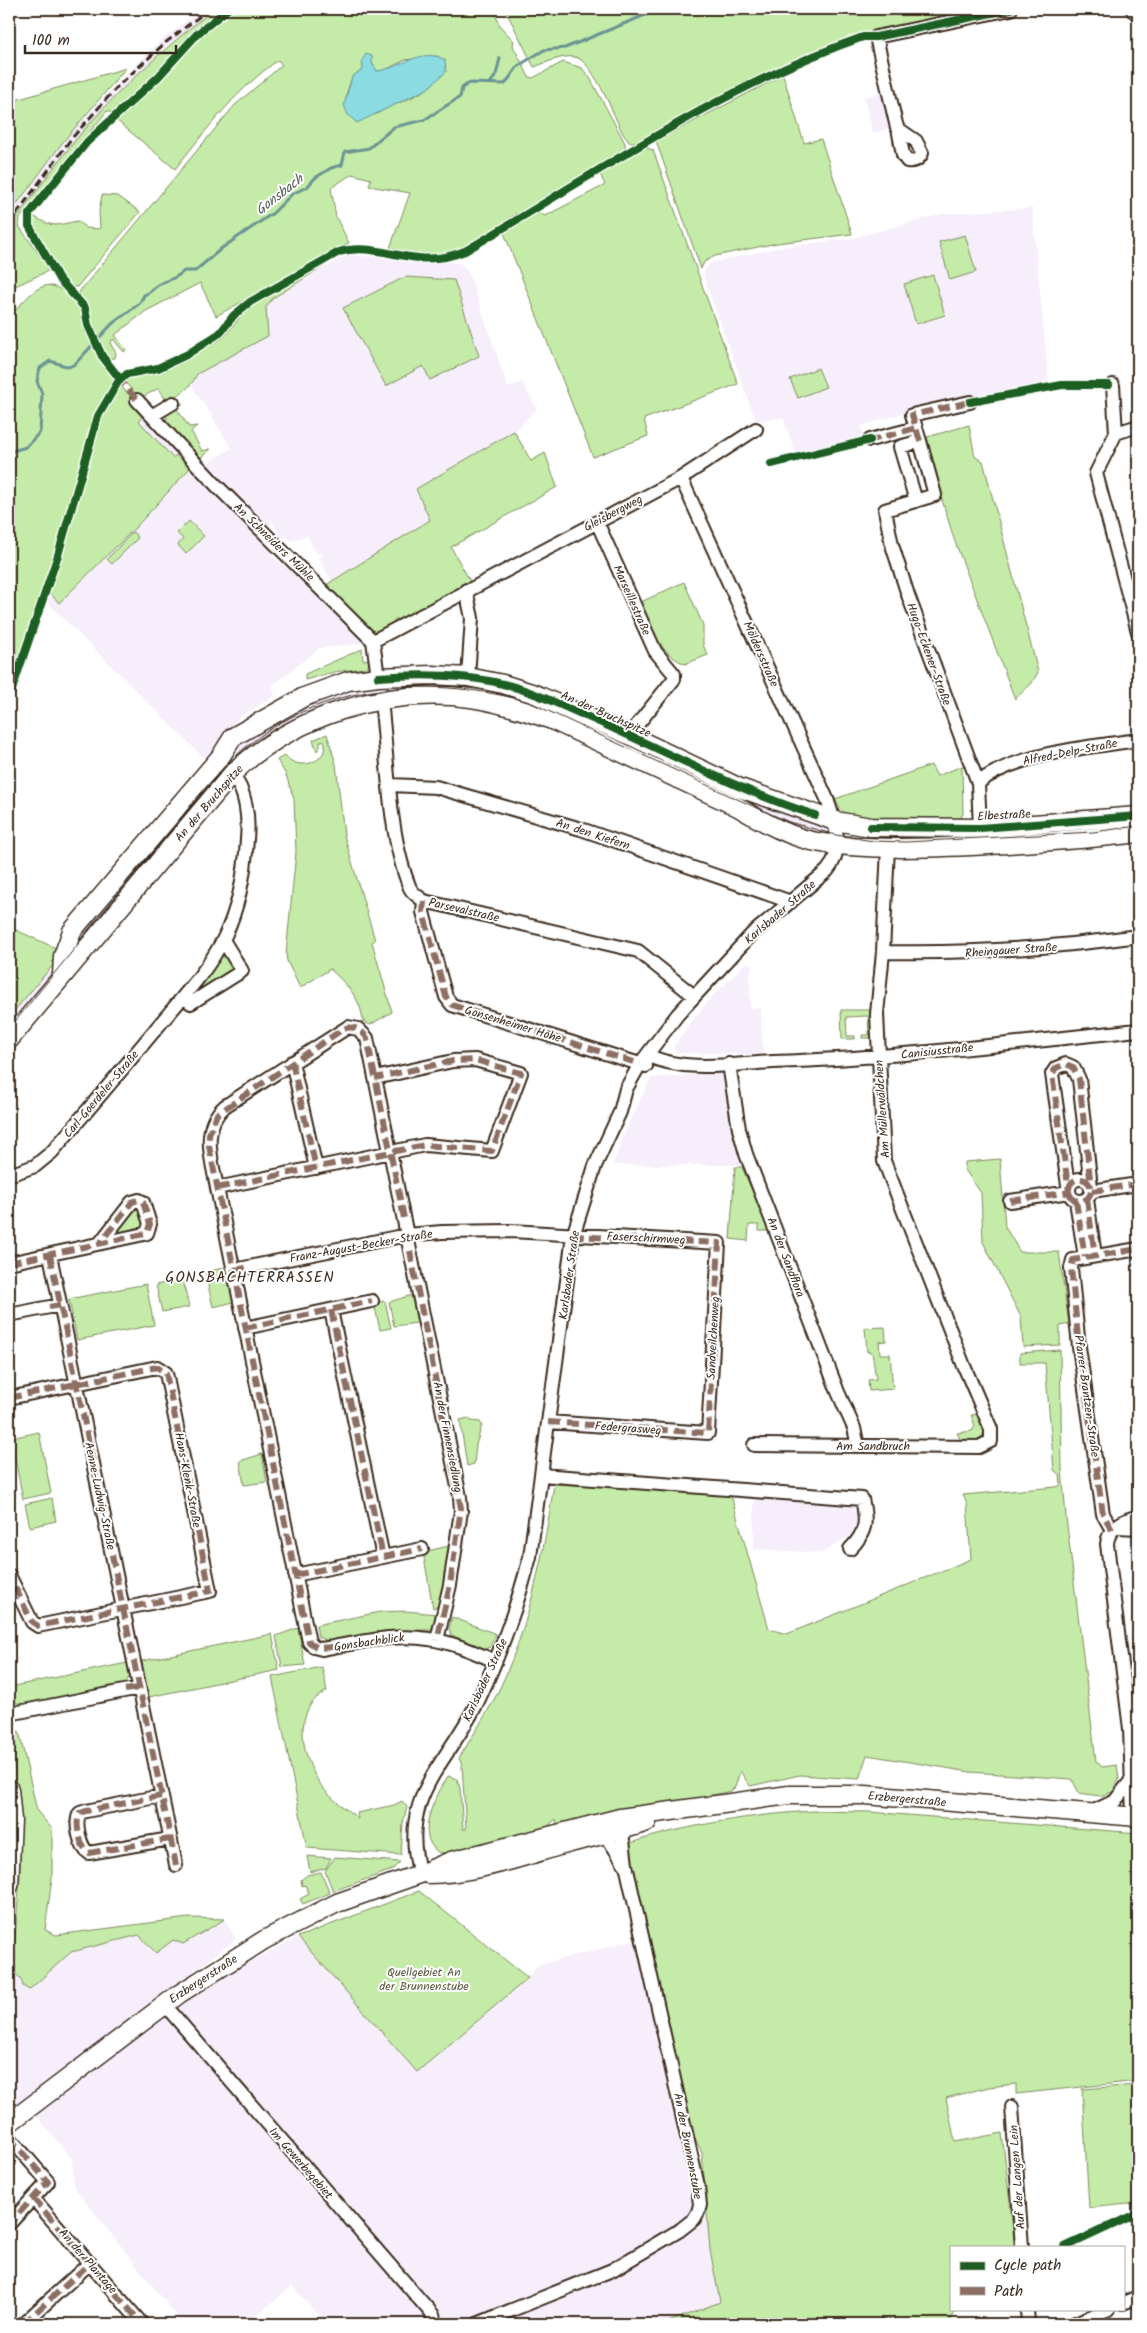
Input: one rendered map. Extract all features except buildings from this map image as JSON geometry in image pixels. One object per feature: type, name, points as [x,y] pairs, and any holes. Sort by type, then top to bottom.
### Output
[{"type":"main road","name":"An der Bruchspitze","points":[[62,976],[63,956],[72,930],[209,770],[233,737],[304,697],[348,681],[378,677],[432,675],[468,677],[503,684],[535,694],[629,735],[740,788],[815,814]]},
{"type":"main road","name":"An der Bruchspitze","points":[[9,1040],[232,774],[250,757],[276,740],[309,723],[349,708],[381,701],[442,696],[470,698],[521,709],[552,720],[790,833],[822,843],[836,832]]},
{"type":"main road","name":"Elbestraße","points":[[815,814],[836,832],[888,848],[1038,843],[1138,833]]},
{"type":"main road","name":"Elbestraße","points":[[836,832],[879,828],[980,828],[1083,822],[1138,816]]},
{"type":"main road","points":[[72,930],[74,938],[79,943],[91,942]]},
{"type":"main road","points":[[9,1789],[12,1820],[9,1874]]},
{"type":"main road","name":"Erzbergerstraße","points":[[9,2123],[164,2004],[256,1945],[298,1921],[371,1890],[420,1874],[455,1874],[615,1826],[677,1811],[789,1795],[842,1794],[1136,1817]]},
{"type":"street","points":[[898,128],[876,37],[1011,9]]},
{"type":"street","points":[[1113,385],[1116,433],[1096,473],[1138,632]]},
{"type":"street","name":"An Schneiders Mühle","points":[[137,400],[216,485],[374,640]]},
{"type":"street","name":"Hugo-Eckener-Straße","points":[[970,402],[912,415],[935,496],[885,510],[892,545],[934,670],[978,783],[980,828]]},
{"type":"street","points":[[152,414],[172,403]]},
{"type":"street","points":[[1116,433],[1138,426]]},
{"type":"street","points":[[870,440],[916,428]]},
{"type":"street","name":"Gleisbergweg","points":[[374,640],[681,478],[756,429]]},
{"type":"street","points":[[916,501],[900,447],[920,441]]},
{"type":"street","name":"Möldersstraße","points":[[681,478],[823,790],[836,832]]},
{"type":"street","name":"Marseillestraße","points":[[597,522],[655,651],[674,674],[674,679],[629,735]]},
{"type":"street","points":[[466,590],[472,618],[468,677]]},
{"type":"street","points":[[374,640],[378,677]]},
{"type":"street","name":"Parsevalstraße","points":[[381,701],[399,848],[410,888],[424,901],[638,952],[694,996]]},
{"type":"street","name":"Alfred-Delp-Straße","points":[[978,783],[989,774],[1004,767],[1034,758],[1138,740]]},
{"type":"street","name":"Carl-Goerdeler-Straße","points":[[9,1175],[35,1166],[52,1152],[183,997],[223,940],[244,880],[247,846],[246,806],[240,783],[232,774]]},
{"type":"street","name":"An den Kiefern","points":[[390,785],[436,787],[572,826],[791,902]]},
{"type":"street","name":"Karlsbader Straße","points":[[420,1874],[414,1852],[419,1803],[427,1782],[478,1701],[517,1607],[528,1566],[573,1236],[595,1166],[620,1112],[626,1089],[678,1014],[752,934],[830,868],[836,832]]},
{"type":"street","name":"Am Müllerwäldchen","points":[[888,848],[883,952],[877,1014],[884,1161],[964,1366],[991,1429],[991,1441]]},
{"type":"street","name":"Gonsenheimer Höhe","points":[[424,901],[423,912],[430,940],[446,996],[452,1005],[647,1061]]},
{"type":"street","name":"Rheingauer Straße","points":[[883,952],[980,953],[1063,946],[1138,936]]},
{"type":"street","points":[[183,997],[191,1003],[242,971],[223,940]]},
{"type":"street","name":"An der Finnensiedlung","points":[[292,1062],[343,1029],[353,1027],[363,1032],[367,1038],[461,1508],[448,1594],[437,1640]]},
{"type":"street","name":"Canisiusstraße","points":[[647,1061],[673,1065],[878,1057],[1138,1030]]},
{"type":"street","points":[[217,1188],[425,1145],[492,1151],[521,1073],[476,1060],[468,1060],[453,1061],[376,1078]]},
{"type":"street","points":[[234,1270],[209,1146],[209,1134],[216,1114],[292,1062],[316,1168]]},
{"type":"street","name":"An der Sandflora","points":[[729,1064],[739,1129],[746,1154],[826,1362],[854,1428],[858,1446]]},
{"type":"street","points":[[1066,1064],[1073,1067],[1079,1078],[1083,1194],[1052,1074],[1056,1068],[1066,1064]]},
{"type":"street","points":[[1010,1201],[1083,1194],[1138,1184]]},
{"type":"street","name":"Pfarrer-Brantzen-Straße","points":[[1083,1194],[1084,1258],[1071,1268],[1079,1347],[1103,1514],[1114,1529]]},
{"type":"street","name":"Franz-August-Becker-Straße","points":[[234,1270],[407,1235],[487,1230],[573,1236]]},
{"type":"street","name":"Faserschirmweg","points":[[573,1236],[718,1243]]},
{"type":"street","points":[[9,1263],[100,1243]]},
{"type":"street","name":"Sandveilchenweg","points":[[708,1433],[718,1243]]},
{"type":"street","points":[[1084,1258],[1138,1249]]},
{"type":"street","name":"Aenne-Ludwig-Straße","points":[[50,1255],[176,1866]]},
{"type":"street","name":"Gonsbachblick","points":[[234,1270],[309,1642],[322,1649],[393,1637],[437,1640],[495,1662]]},
{"type":"street","points":[[245,1328],[372,1301]]},
{"type":"street","points":[[9,1315],[60,1305]]},
{"type":"street","points":[[331,1310],[383,1557]]},
{"type":"street","name":"Hans-Klenk-Straße","points":[[76,1384],[157,1367],[166,1374],[168,1383],[210,1591],[123,1609]]},
{"type":"street","points":[[9,1398],[76,1384]]},
{"type":"street","name":"Federgrasweg","points":[[548,1422],[708,1433]]},
{"type":"street","name":"Am Sandbruch","points":[[754,1445],[978,1446],[991,1441]]},
{"type":"street","points":[[541,1476],[862,1499],[867,1518],[860,1539],[850,1549]]},
{"type":"street","points":[[1136,1817],[1134,1729],[1108,1544],[1109,1533],[1127,1519],[1138,1517]]},
{"type":"street","points":[[1114,1529],[1138,1528]]},
{"type":"street","points":[[295,1574],[422,1549]]},
{"type":"street","points":[[9,1575],[32,1622],[36,1626],[123,1609]]},
{"type":"street","points":[[9,1714],[140,1694]]},
{"type":"street","points":[[1087,1814],[1115,1801],[1136,1783]]},
{"type":"street","points":[[161,1796],[80,1813],[78,1821],[83,1847],[89,1854],[170,1839]]},
{"type":"street","name":"An der Brunnenstube","points":[[477,2324],[612,2270],[680,2230],[694,2219],[698,2212],[698,2186],[626,1865],[611,1842],[615,1826]]},
{"type":"street","name":"Im Gewerbegebiet","points":[[164,2004],[432,2315],[436,2324]]},
{"type":"street","name":"Auf der Langen Lein","points":[[1012,2107],[1022,2246]]},
{"type":"street","points":[[9,2137],[48,2182],[9,2224]]},
{"type":"street","name":"An der Plantage","points":[[33,2198],[142,2324]]},
{"type":"street","points":[[22,2324],[90,2263]]},
{"type":"street","points":[[1124,2303],[1138,2297]]},
{"type":"street","points":[[1027,2310],[1028,2324]]},
{"type":"street","points":[[1073,2324],[1107,2310]]},
{"type":"shaded area","points":[[202,9],[214,9],[167,46],[122,89],[73,143],[9,230],[9,219],[62,143],[116,84],[163,39]]},
{"type":"shaded area","points":[[883,92],[892,128],[873,133],[864,97]]},
{"type":"shaded area","points":[[1032,208],[1049,386],[907,412],[861,426],[865,440],[797,456],[783,418],[756,421],[704,278],[704,271],[710,263],[778,248],[853,238],[942,214]]},
{"type":"shaded area","points":[[347,255],[460,263],[469,273],[508,388],[522,382],[537,409],[429,515],[431,520],[332,581],[319,558],[323,555],[321,552],[317,554],[307,536],[290,541],[287,537],[282,540],[273,522],[265,526],[208,467],[207,463],[232,448],[192,386],[196,374],[267,336],[266,307],[273,298]]},
{"type":"shaded area","points":[[138,407],[273,550],[270,554],[285,567],[291,565],[363,638],[360,644],[319,648],[272,686],[275,696],[239,717],[204,758],[46,601],[76,499]]},
{"type":"shaded area","points":[[395,679],[497,687],[828,828],[827,835],[821,840],[555,716],[417,691],[261,745],[86,938],[79,936],[240,741],[306,700]]},
{"type":"shaded area","points":[[851,832],[970,835],[970,838],[969,841],[850,839]]},
{"type":"shaded area","points":[[59,958],[56,975],[9,1033],[9,1017]]},
{"type":"shaded area","points":[[747,962],[753,967],[750,973],[750,1008],[761,1008],[763,1054],[676,1053],[674,1046],[690,1023],[709,1000]]},
{"type":"shaded area","points":[[721,1073],[741,1165],[613,1165],[624,1134],[651,1078]]},
{"type":"shaded area","points":[[754,1498],[860,1506],[858,1530],[823,1553],[754,1549]]},
{"type":"shaded area","points":[[225,1919],[236,1939],[9,2113],[9,1982],[12,1970],[29,1989],[71,1952],[139,1935],[156,1953],[173,1940],[208,1930]]},
{"type":"shaded area","points":[[298,1937],[417,2072],[528,1978],[539,1965],[637,1939],[690,2196],[708,2224],[710,2250],[720,2303],[663,2324],[326,2324],[292,2286],[246,2324],[183,2324],[74,2187],[72,2159],[35,2114],[192,1997],[229,1973]]},
{"type":"green space","points":[[214,9],[224,9],[189,37],[156,76],[114,114],[107,111],[20,218],[19,226],[50,270],[9,289],[9,230],[22,210],[73,143],[122,89],[176,40]]},
{"type":"green space","points":[[232,9],[493,9],[500,26],[514,41],[513,46],[529,77],[533,78],[563,62],[582,68],[590,78],[625,143],[625,149],[520,216],[517,213],[463,251],[447,255],[422,256],[390,248],[410,193],[369,186],[371,179],[352,174],[331,188],[336,217],[349,243],[216,316],[200,283],[146,311],[115,335],[126,350],[124,352],[113,339],[110,343],[116,353],[115,358],[109,359],[102,350],[98,352],[97,356],[108,365],[115,378],[90,432],[49,576],[9,685],[9,317],[34,291],[44,286],[55,287],[67,293],[78,303],[84,312],[85,332],[90,335],[94,333],[95,328],[79,292],[235,105],[282,65],[278,60],[249,84],[223,111],[175,169],[116,120],[161,78],[199,36]],"holes":[[[438,56],[446,72],[419,94],[375,115],[346,95],[352,77],[372,63],[377,71],[385,70],[405,60]]]},
{"type":"green space","points":[[505,9],[980,9],[858,35],[786,63],[638,142],[629,142],[623,134],[597,81],[584,63],[578,58],[568,57],[534,67]]},
{"type":"green space","points":[[126,68],[62,143],[9,215],[9,102]]},
{"type":"green space","points":[[783,75],[804,143],[821,139],[852,234],[777,243],[715,256],[704,262],[701,269],[656,141]]},
{"type":"green space","points":[[644,147],[653,150],[738,384],[644,419],[648,436],[593,457],[504,233],[538,212],[545,216],[605,185],[600,174]]},
{"type":"green space","points":[[102,195],[118,196],[140,212],[77,287],[69,286],[33,230],[33,216],[46,223],[55,225],[78,221],[86,228],[100,229],[99,211]]},
{"type":"green space","points":[[965,235],[976,272],[950,280],[939,242]]},
{"type":"green space","points":[[326,265],[273,298],[266,307],[268,336],[197,374],[191,384],[181,393],[166,401],[159,388],[139,399],[125,382],[127,378],[179,364],[224,337],[249,306]]},
{"type":"green space","points":[[933,275],[945,315],[916,324],[904,284]]},
{"type":"green space","points":[[405,277],[454,280],[479,356],[430,380],[423,366],[386,386],[343,308]]},
{"type":"green space","points":[[818,368],[826,387],[798,398],[790,379]]},
{"type":"green space","points":[[120,385],[145,412],[139,421],[173,458],[176,455],[190,468],[135,528],[59,603],[48,591],[100,418],[113,392]]},
{"type":"green space","points":[[183,403],[177,409],[189,427],[197,426],[191,431],[202,451],[211,449],[199,459],[167,423],[166,412]]},
{"type":"green space","points":[[969,425],[975,457],[983,461],[1038,672],[1032,683],[1015,699],[954,539],[933,470],[934,466],[927,437]]},
{"type":"green space","points":[[514,431],[531,461],[545,453],[557,487],[451,547],[471,583],[405,620],[395,619],[390,628],[378,635],[326,585],[430,520],[416,489]]},
{"type":"green space","points":[[189,521],[204,536],[186,554],[178,545],[183,539],[177,533]]},
{"type":"green space","points":[[133,532],[138,538],[112,564],[107,559]]},
{"type":"green space","points":[[684,582],[703,625],[703,645],[708,655],[685,664],[668,653],[662,646],[641,602]]},
{"type":"green space","points":[[362,649],[363,660],[369,659],[369,665],[365,668],[334,672],[305,680],[305,674]]},
{"type":"green space","points":[[327,734],[336,764],[344,835],[375,940],[372,942],[392,1012],[370,1025],[363,1021],[359,1005],[352,992],[330,969],[300,988],[287,961],[286,954],[296,852],[294,799],[286,775],[277,760],[285,755],[290,760],[304,764],[318,759],[323,754],[325,748],[324,740],[320,742],[320,747],[317,751],[313,740]]},
{"type":"green space","points":[[931,765],[937,776],[962,766],[963,814],[960,819],[886,820],[858,817],[847,814],[839,808],[835,799]]},
{"type":"green space","points":[[9,927],[58,949],[59,958],[9,1017]]},
{"type":"green space","points":[[226,954],[236,969],[199,992],[196,989],[220,955]]},
{"type":"green space","points":[[841,1010],[870,1010],[871,1038],[862,1038],[862,1035],[869,1035],[868,1016],[846,1017],[847,1036],[855,1036],[855,1039],[842,1039]]},
{"type":"green space","points":[[1000,1159],[1005,1227],[1020,1252],[1059,1252],[1069,1324],[1060,1326],[1060,1345],[1023,1347],[1021,1317],[983,1242],[981,1193],[965,1170],[965,1162]]},
{"type":"green space","points":[[735,1167],[742,1167],[770,1231],[759,1231],[759,1225],[749,1225],[748,1241],[730,1239]]},
{"type":"green space","points":[[133,1209],[140,1209],[143,1223],[146,1223],[144,1228],[138,1231],[137,1228],[121,1232],[121,1235],[115,1233]]},
{"type":"green space","points":[[227,1267],[234,1302],[213,1307],[205,1272]]},
{"type":"green space","points":[[183,1279],[189,1307],[162,1312],[156,1285]]},
{"type":"green space","points":[[146,1284],[154,1325],[77,1340],[69,1299]]},
{"type":"green space","points":[[412,1295],[417,1323],[394,1326],[389,1302]]},
{"type":"green space","points":[[385,1301],[391,1328],[380,1330],[374,1303]]},
{"type":"green space","points":[[885,1327],[886,1341],[879,1342],[880,1354],[890,1354],[893,1389],[869,1391],[868,1380],[876,1379],[872,1352],[867,1352],[865,1328]]},
{"type":"green space","points":[[1060,1350],[1062,1469],[1066,1517],[1096,1761],[1102,1767],[1117,1765],[1119,1779],[1113,1792],[1100,1796],[1079,1793],[1072,1779],[970,1772],[867,1755],[859,1779],[800,1775],[750,1786],[740,1771],[735,1787],[731,1791],[557,1828],[556,1819],[550,1824],[549,1830],[453,1852],[439,1853],[431,1845],[427,1826],[429,1815],[448,1776],[457,1779],[460,1788],[463,1829],[466,1829],[462,1765],[459,1758],[483,1720],[508,1671],[526,1619],[540,1566],[554,1484],[730,1492],[769,1629],[787,1634],[971,1559],[967,1504],[963,1495],[1061,1485],[1060,1475],[1054,1470],[1045,1363],[1020,1363],[1020,1353]]},
{"type":"green space","points":[[983,1414],[984,1432],[982,1436],[962,1443],[957,1433],[972,1431],[975,1426],[971,1415]]},
{"type":"green space","points":[[469,1418],[471,1421],[480,1422],[482,1425],[476,1445],[474,1464],[467,1466],[460,1420]]},
{"type":"green space","points":[[39,1432],[51,1493],[23,1499],[11,1438]]},
{"type":"green space","points":[[262,1454],[267,1482],[244,1485],[240,1461]]},
{"type":"green space","points":[[52,1498],[56,1521],[30,1527],[25,1504]]},
{"type":"green space","points":[[449,1546],[440,1603],[439,1606],[433,1608],[423,1552]]},
{"type":"green space","points":[[406,1611],[437,1614],[431,1630],[385,1631],[331,1642],[318,1637],[316,1625],[380,1612]]},
{"type":"green space","points":[[452,1617],[496,1634],[490,1647],[484,1649],[451,1635],[449,1628]]},
{"type":"green space","points":[[298,1628],[305,1665],[282,1667],[276,1636]]},
{"type":"green space","points":[[272,1634],[279,1670],[149,1697],[142,1661]]},
{"type":"green space","points":[[127,1663],[130,1676],[125,1684],[25,1704],[9,1702],[9,1687]]},
{"type":"green space","points":[[322,1667],[327,1691],[315,1699],[308,1710],[304,1723],[305,1751],[310,1764],[323,1788],[358,1819],[357,1813],[394,1805],[402,1801],[407,1807],[403,1823],[401,1855],[307,1848],[272,1677]]},
{"type":"green space","points":[[19,1731],[37,1811],[52,1829],[52,1878],[45,1930],[56,1935],[188,1918],[225,1919],[183,1944],[173,1940],[156,1953],[139,1935],[71,1952],[29,1990],[23,1986],[21,1979],[12,1970],[9,1981],[9,1966],[15,1937],[20,1876],[20,1837],[12,1739],[14,1733]]},
{"type":"green space","points":[[814,1811],[869,1812],[1138,1833],[1138,2081],[1016,2094],[1016,2084],[989,2087],[946,2098],[955,2142],[1002,2133],[1015,2246],[950,2246],[950,2310],[960,2310],[955,2312],[949,2324],[663,2324],[720,2302],[710,2250],[702,2153],[692,2132],[685,2103],[655,1961],[630,1865],[630,1843],[721,1821]]},
{"type":"green space","points":[[307,1856],[331,1858],[326,1868],[310,1872]]},
{"type":"green space","points":[[335,1857],[400,1862],[392,1870],[333,1891],[325,1871]]},
{"type":"green space","points":[[321,1872],[330,1893],[303,1904],[300,1899],[309,1894],[305,1885],[302,1886],[301,1880],[307,1875]]},
{"type":"green space","name":"Quellgebiet An der Brunnenstube","points":[[419,1891],[528,1978],[417,2072],[298,1937]]},
{"type":"green space","points":[[1138,2085],[1138,2203],[1089,2208],[1082,2089]]},
{"type":"water","points":[[366,54],[372,56],[372,63],[377,71],[420,57],[437,56],[445,60],[446,72],[427,89],[357,123],[348,115],[344,105],[352,77],[363,69],[362,61]]},
{"type":"waterway","name":"Gonsbach","points":[[9,452],[26,447],[40,432],[42,394],[37,381],[40,368],[50,361],[69,367],[75,364],[112,324],[140,303],[144,295],[184,271],[195,271],[222,248],[273,213],[292,194],[307,187],[315,178],[331,168],[342,165],[345,152],[369,148],[394,127],[424,120],[460,97],[462,88],[469,83],[505,84],[518,66],[544,50],[565,48],[660,9]]},
{"type":"waterway","points":[[491,82],[496,75],[500,58]]},
{"type":"tram line","points":[[9,1029],[196,799],[236,755],[282,722],[314,707],[349,696],[384,690],[421,687],[494,694],[529,702],[789,822],[836,835],[873,841],[906,842],[1093,832],[1138,826]]},
{"type":"railway","points":[[9,224],[71,139],[118,86],[165,43],[209,9]]},
{"type":"marked path","points":[[117,376],[137,400]]},
{"type":"marked path","points":[[920,441],[912,415],[974,401]]},
{"type":"marked path","points":[[868,441],[916,428]]},
{"type":"marked path","points":[[424,901],[423,912],[446,997],[452,1005],[640,1064]]},
{"type":"marked path","points":[[334,1647],[318,1648],[309,1642],[209,1146],[209,1134],[217,1114],[343,1029],[350,1027],[359,1030],[367,1038],[405,1223]]},
{"type":"marked path","points":[[217,1188],[425,1145],[492,1151],[521,1073],[475,1060],[453,1061],[375,1078]]},
{"type":"marked path","points":[[292,1062],[316,1168]]},
{"type":"marked path","points":[[1010,1201],[1069,1192],[1052,1074],[1056,1068],[1066,1064],[1073,1067],[1079,1079],[1091,1187]]},
{"type":"marked path","points":[[1080,1179],[1088,1182],[1091,1190],[1088,1198],[1080,1201],[1072,1198],[1069,1190],[1072,1182],[1080,1179]]},
{"type":"marked path","points":[[1092,1191],[1138,1184]]},
{"type":"marked path","points":[[1087,1199],[1095,1256]]},
{"type":"marked path","points":[[9,1263],[147,1233],[150,1224],[143,1202],[139,1200],[132,1202],[100,1243]]},
{"type":"marked path","points":[[1076,1201],[1085,1257]]},
{"type":"marked path","points":[[548,1422],[708,1433],[719,1243],[573,1236]]},
{"type":"marked path","points":[[1112,1530],[1103,1514],[1079,1347],[1071,1268],[1073,1260],[1138,1249]]},
{"type":"marked path","points":[[410,1251],[461,1508],[450,1585],[437,1640]]},
{"type":"marked path","points":[[50,1255],[176,1865]]},
{"type":"marked path","points":[[234,1270],[246,1268]]},
{"type":"marked path","points":[[245,1328],[372,1301]]},
{"type":"marked path","points":[[49,1307],[60,1305]]},
{"type":"marked path","points":[[331,1310],[383,1557]]},
{"type":"marked path","points":[[9,1398],[157,1367],[166,1373],[210,1591],[38,1626],[32,1622],[9,1575]]},
{"type":"marked path","points":[[295,1575],[422,1549]]},
{"type":"marked path","points":[[125,1690],[139,1688]]},
{"type":"marked path","points":[[161,1796],[80,1813],[78,1817],[79,1834],[83,1846],[89,1853],[170,1839]]},
{"type":"marked path","points":[[9,2137],[48,2182],[9,2224]]},
{"type":"marked path","points":[[33,2198],[142,2324]]},
{"type":"marked path","points":[[23,2324],[90,2263]]},
{"type":"cycle path","points":[[120,379],[102,356],[88,325],[85,308],[59,279],[29,226],[29,214],[87,142],[158,77],[197,34],[228,9]]},
{"type":"cycle path","points":[[9,698],[58,555],[98,416],[118,382],[127,374],[158,368],[186,355],[220,333],[234,315],[250,302],[339,252],[359,249],[431,259],[465,251],[659,134],[708,107],[810,57],[863,37],[876,37],[1011,9]]},
{"type":"cycle path","points":[[970,402],[1062,385],[1109,385]]},
{"type":"cycle path","points":[[771,464],[870,440]]},
{"type":"cycle path","points":[[378,677],[425,675],[472,678],[514,687],[557,703],[728,782],[815,815]]},
{"type":"cycle path","points":[[871,827],[980,828],[1138,816]]},
{"type":"cycle path","points":[[1067,2246],[1138,2213]]},
{"type":"district","name":"GONSBACHTERRASSEN","points":[[250,1277]]}]
